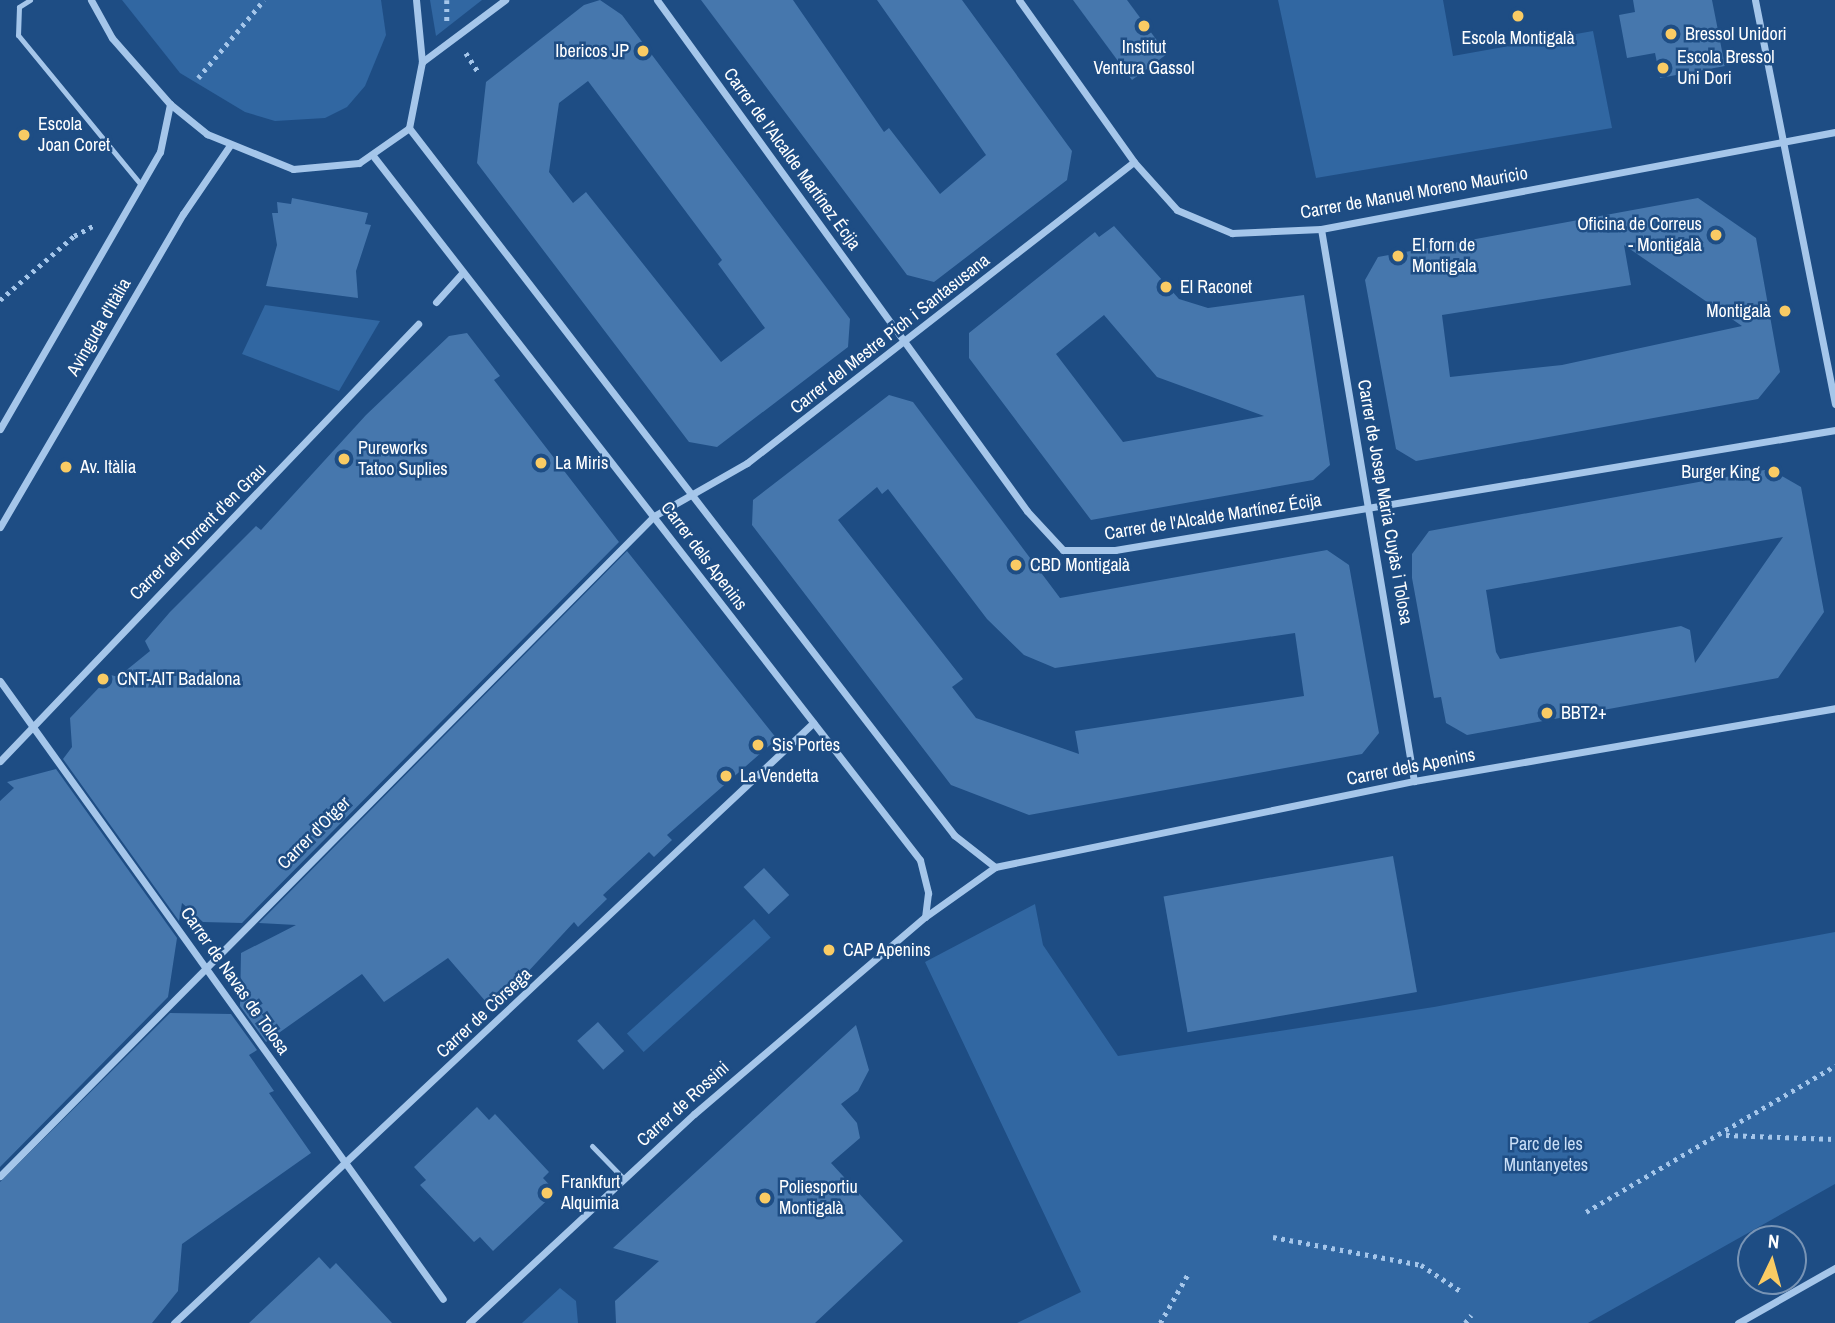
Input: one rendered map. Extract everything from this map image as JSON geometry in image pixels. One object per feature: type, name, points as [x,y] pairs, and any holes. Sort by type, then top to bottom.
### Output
[{"type":"street","points":[[91,0],[112,38],[170,104],[230,145],[293,169],[374,157],[409,128],[422,62],[416,0]]},
{"type":"street","points":[[422,62],[505,0]]},
{"type":"street","name":"Carrer de l'Alcalde Martínez Écija","points":[[657,0],[907,345],[1063,550],[1115,550],[1835,430]]},
{"type":"street","name":"Carrer de Manuel Moreno Mauricio","points":[[1019,0],[1134,162],[1177,210],[1232,233],[1321,229],[1835,132]]},
{"type":"street","points":[[1755,0],[1779,142],[1835,404]]},
{"type":"street","name":"Avinguda d'Itàlia","points":[[0,429],[160,152],[170,104]]},
{"type":"street","name":"Carrer dels Apenins","points":[[409,128],[954,835],[995,867]]},
{"type":"street","name":"Avinguda d'Itàlia","points":[[0,527],[183,214],[230,145]]},
{"type":"street","name":"Carrer dels Apenins","points":[[374,157],[920,860],[928,893],[925,917]]},
{"type":"street","name":"Carrer del Mestre Pich i Santasusana","points":[[654,516],[695,498],[907,345],[1134,162]]},
{"type":"street","name":"Carrer de Josep Maria Cuyàs i Tolosa","points":[[1321,229],[1371,507],[1414,781]]},
{"type":"street","points":[[436,302],[463,272]]},
{"type":"street","name":"Carrer del Torrent d'en Grau","points":[[0,761],[418,324]]},
{"type":"street","name":"Carrer d'Otger","points":[[0,1176],[205,964],[654,516]]},
{"type":"street","name":"Carrer de Navas de Tolosa","points":[[0,681],[443,1300]]},
{"type":"street","name":"Carrer dels Apenins","points":[[925,917],[995,867],[1414,781],[1835,708]]},
{"type":"street","name":"Carrer de Còrsega","points":[[174,1323],[345,1166],[813,723]]},
{"type":"street","name":"Carrer de Rossini","points":[[469,1323],[624,1179],[925,917]]},
{"type":"street","points":[[1738,1323],[1835,1268]]},
{"type":"lane","points":[[30,0],[19,7],[18,35],[141,185]]},
{"type":"lane","points":[[592,1146],[624,1179]]},
{"type":"path","points":[[198,78],[264,0]]},
{"type":"path","points":[[0,300],[74,236],[126,211]]},
{"type":"path","points":[[1586,1212],[1725,1135],[1835,1066]]},
{"type":"path","points":[[1725,1135],[1835,1139]]},
{"type":"path","points":[[1273,1237],[1421,1265],[1462,1292]]},
{"type":"path","points":[[1160,1323],[1188,1274]]},
{"type":"path","points":[[1465,1323],[1471,1315]]},
{"type":"green space","points":[[122,0],[381,0],[386,35],[365,86],[347,107],[325,118],[275,121],[245,112],[180,73]]},
{"type":"green space","points":[[430,0],[482,0],[436,36]]},
{"type":"green space","points":[[1278,0],[1443,0],[1453,56],[1593,31],[1612,128],[1316,178]]},
{"type":"green space","points":[[265,305],[380,321],[339,391],[242,354]]},
{"type":"green space","name":"Parc de les Muntanyetes","points":[[1035,904],[1043,945],[1118,1056],[1434,1007],[1835,932],[1835,1184],[1762,1225],[1737,1225],[1737,1239],[1588,1323],[1017,1323],[1081,1292],[925,962]]},
{"type":"green space","points":[[754,919],[771,938],[644,1052],[627,1033]]},
{"type":"green space","points":[[560,1288],[576,1301],[578,1323],[522,1323]]},
{"type":"building","points":[[600,0],[622,15],[850,319],[848,347],[717,447],[689,442],[477,163],[486,82],[584,5]],"holes":[[[588,81],[722,260],[718,264],[765,328],[721,362],[586,192],[573,203],[549,172],[559,103]]]},
{"type":"building","points":[[701,0],[793,0],[884,132],[889,128],[940,194],[986,155],[877,0],[962,0],[1072,151],[1067,180],[934,282],[907,275]]},
{"type":"building","points":[[1073,0],[1127,0],[1167,54],[1132,80]]},
{"type":"building","name":"Bressol Unidori","points":[[1633,0],[1712,0],[1725,66],[1660,78],[1655,53],[1627,58],[1619,15],[1635,12]]},
{"type":"building","points":[[292,198],[368,213],[365,224],[371,225],[356,271],[358,298],[266,286],[277,245],[272,213],[278,213],[277,202],[291,204]]},
{"type":"building","points":[[1698,198],[1756,238],[1780,372],[1758,399],[1416,461],[1396,449],[1365,280],[1378,257]],"holes":[[[1624,245],[1742,326],[1562,365],[1450,377],[1442,315],[1631,285]]]},
{"type":"building","points":[[1114,226],[1179,299],[1208,308],[1304,295],[1330,465],[1313,480],[1091,520],[969,358],[969,333],[1095,232],[1099,237]],"holes":[[[1104,315],[1157,377],[1264,416],[1123,442],[1056,354]]]},
{"type":"building","points":[[467,333],[500,376],[494,380],[619,542],[242,923],[203,922],[182,903],[179,921],[63,759],[72,747],[70,718],[111,675],[118,677],[150,651],[145,641],[170,612],[256,526],[261,530],[366,415],[449,336]]},
{"type":"building","points":[[889,395],[913,402],[1060,598],[1327,550],[1349,565],[1379,733],[1362,754],[1029,815],[951,785],[752,525],[753,500]],"holes":[[[877,487],[882,494],[888,489],[987,619],[1024,655],[1055,668],[1295,633],[1304,696],[1075,731],[1079,754],[976,718],[952,687],[963,679],[838,520]]]},
{"type":"building","points":[[1770,469],[1801,487],[1824,612],[1778,678],[1467,735],[1446,723],[1441,697],[1434,698],[1412,578],[1412,554],[1429,531]],"holes":[[[1783,537],[1695,663],[1690,630],[1681,626],[1500,659],[1496,652],[1486,590]]]},
{"type":"building","points":[[627,551],[777,739],[667,835],[672,840],[654,857],[649,852],[603,895],[607,899],[578,927],[574,922],[513,988],[508,984],[487,1003],[448,958],[384,1002],[362,974],[266,1042],[240,1006],[241,953],[296,925],[259,923]]},
{"type":"building","points":[[56,769],[177,938],[168,997],[0,1167],[0,801],[14,788],[7,782]]},
{"type":"building","points":[[1393,856],[1417,992],[1188,1032],[1164,896]]},
{"type":"building","points":[[764,868],[789,895],[769,914],[744,887]]},
{"type":"building","points":[[170,1013],[231,1014],[257,1050],[249,1055],[274,1091],[269,1093],[311,1153],[182,1244],[178,1291],[152,1323],[0,1323],[0,1182]]},
{"type":"building","points":[[598,1022],[624,1051],[603,1070],[577,1041]]},
{"type":"building","name":"Poliesportiu Montigalà","points":[[856,1025],[869,1070],[858,1091],[841,1104],[857,1123],[860,1138],[831,1163],[903,1241],[815,1323],[616,1323],[615,1301],[659,1261],[613,1248]]},
{"type":"building","points":[[477,1107],[489,1120],[495,1114],[549,1172],[543,1178],[556,1192],[493,1251],[480,1237],[474,1242],[420,1185],[426,1180],[414,1167]]},
{"type":"building","points":[[319,1257],[330,1269],[336,1263],[392,1323],[249,1323]]},
{"type":"place","name":"Escola Montigalà","points":[[1518,16]]},
{"type":"place","name":"Institut Ventura Gassol","points":[[1144,26]]},
{"type":"place","name":"Bressol Unidori","points":[[1671,34]]},
{"type":"place","name":"Ibericos JP","points":[[643,51]]},
{"type":"place","name":"Escola Bressol Uni Dori","points":[[1663,68]]},
{"type":"place","name":"Escola Joan Coret","points":[[24,135]]},
{"type":"place","name":"Oficina de Correus - Montigalà","points":[[1716,235]]},
{"type":"place","name":"El forn de Montigala","points":[[1398,256]]},
{"type":"place","name":"El Raconet","points":[[1166,287]]},
{"type":"place","name":"Montigalà","points":[[1785,311]]},
{"type":"place","name":"Pureworks Tatoo Suplies","points":[[344,459]]},
{"type":"place","name":"La Miris","points":[[541,463]]},
{"type":"place","name":"Av. Itàlia","points":[[66,467]]},
{"type":"place","name":"Burger King","points":[[1774,472]]},
{"type":"place","name":"CBD Montigalà","points":[[1016,565]]},
{"type":"place","name":"CNT-AIT Badalona","points":[[103,679]]},
{"type":"place","name":"BBT2+","points":[[1547,713]]},
{"type":"place","name":"Sis Portes","points":[[758,745]]},
{"type":"place","name":"La Vendetta","points":[[726,776]]},
{"type":"place","name":"CAP Apenins","points":[[829,950]]},
{"type":"place","name":"Frankfurt Alquimia","points":[[547,1193]]},
{"type":"place","name":"Poliesportiu Montigalà","points":[[765,1198]]}]
